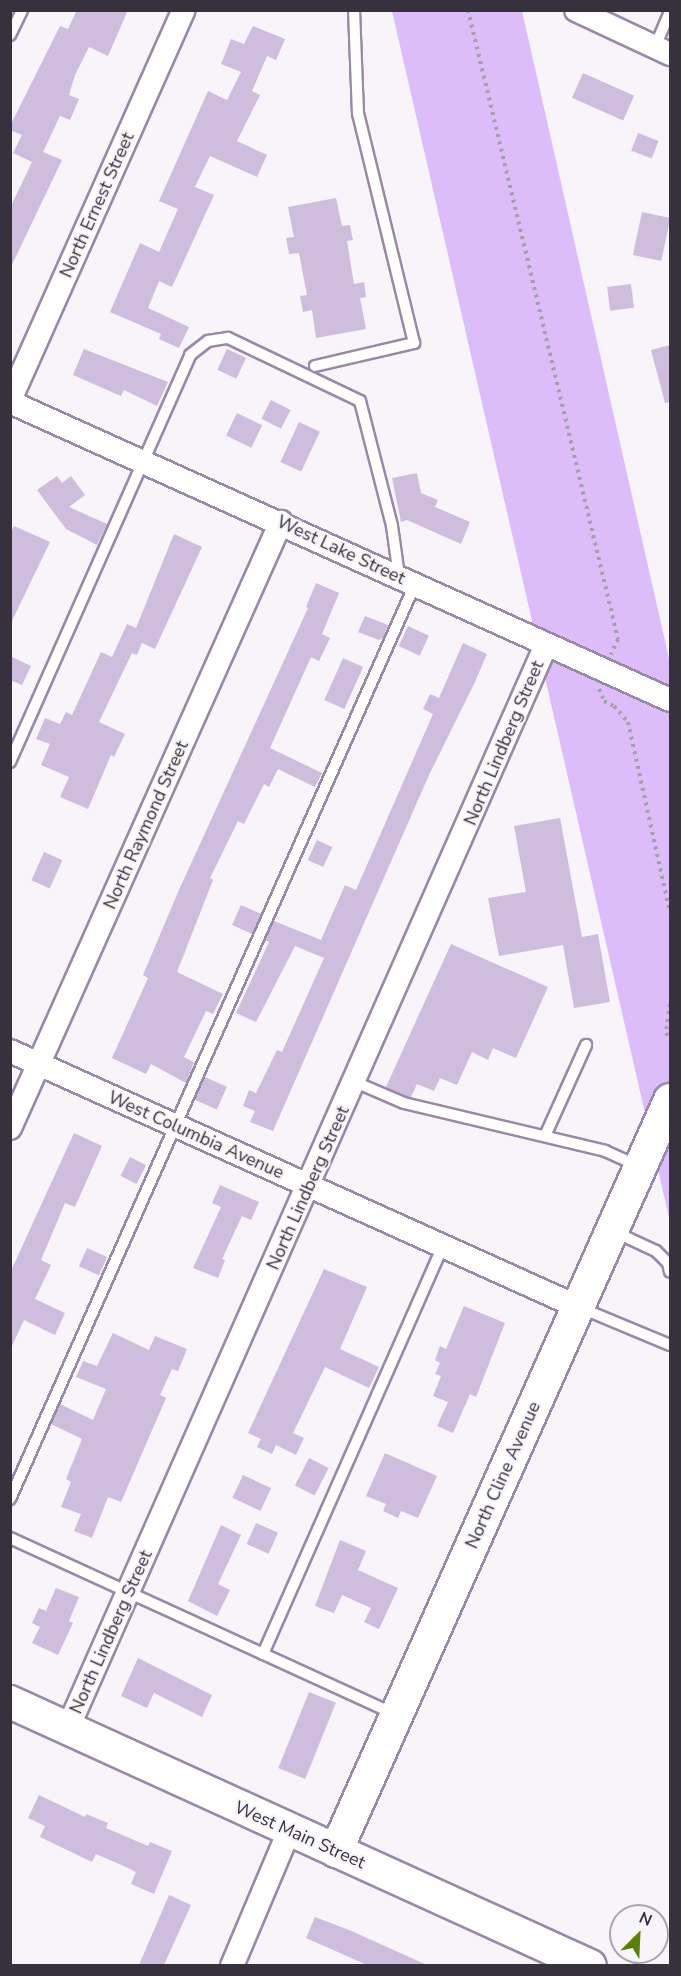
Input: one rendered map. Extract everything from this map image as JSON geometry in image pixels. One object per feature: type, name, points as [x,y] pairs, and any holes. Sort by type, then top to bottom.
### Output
[{"type":"street","name":"North Ernest Street","points":[[10,401],[184,10]]},
{"type":"street","points":[[576,10],[663,51]]},
{"type":"street","name":"West Lake Street","points":[[10,401],[670,700]]},
{"type":"street","name":"North Raymond Street","points":[[10,1128],[281,522]]},
{"type":"street","name":"North Lindberg Street","points":[[67,1730],[546,645]]},
{"type":"street","name":"West Columbia Avenue","points":[[10,1052],[578,1307]]},
{"type":"street","name":"North Cline Avenue","points":[[336,1851],[670,1100]]},
{"type":"street","name":"West Main Street","points":[[10,1702],[67,1730],[590,1965]]},
{"type":"street","points":[[232,1965],[290,1831]]},
{"type":"lane","points":[[10,35],[22,10]]},
{"type":"lane","points":[[315,366],[414,343],[358,114],[354,10]]},
{"type":"lane","points":[[663,51],[670,12]]},
{"type":"lane","points":[[10,762],[190,355],[218,337],[239,343],[360,401],[407,580],[174,1124],[10,1499]]},
{"type":"lane","points":[[545,1136],[586,1045]]},
{"type":"lane","points":[[355,1082],[404,1103],[605,1151],[640,1167]]},
{"type":"lane","points":[[612,1231],[656,1251],[668,1263],[670,1272]]},
{"type":"lane","points":[[263,1654],[443,1246]]},
{"type":"lane","points":[[578,1307],[670,1345]]},
{"type":"lane","points":[[10,1538],[396,1715]]},
{"type":"path","points":[[468,10],[618,639],[609,659]]},
{"type":"path","points":[[599,685],[604,701],[614,706],[628,722],[670,913]]},
{"type":"path","points":[[670,1004],[666,1033],[670,1039]]},
{"type":"shaded area","points":[[392,11],[522,11],[670,663],[670,1222]]},
{"type":"building","points":[[77,10],[128,10],[108,56],[89,47],[75,75],[69,95],[79,99],[70,120],[60,116],[43,152],[62,160],[10,269],[10,208],[32,162],[13,153],[22,135],[10,130],[10,126],[60,26],[68,29]]},
{"type":"building","points":[[253,26],[285,39],[276,60],[267,56],[252,91],[260,95],[237,141],[267,155],[257,177],[210,156],[195,187],[214,195],[172,287],[159,281],[148,308],[189,327],[179,348],[159,339],[161,334],[110,312],[140,243],[159,252],[178,209],[159,201],[208,91],[227,100],[241,72],[221,64],[231,39],[244,44]]},
{"type":"building","points":[[583,73],[634,96],[623,120],[572,98]]},
{"type":"building","points":[[638,133],[659,141],[652,159],[631,151]]},
{"type":"building","points":[[336,198],[342,226],[350,225],[353,240],[347,241],[354,284],[364,282],[366,297],[360,298],[366,329],[316,338],[312,310],[303,312],[300,296],[307,295],[299,253],[289,254],[286,238],[294,237],[288,207]]},
{"type":"building","points":[[642,212],[670,218],[661,261],[633,255]]},
{"type":"building","points":[[631,284],[634,308],[610,311],[607,287]]},
{"type":"building","points":[[670,345],[670,402],[665,403],[651,350]]},
{"type":"building","points":[[84,349],[168,382],[157,406],[124,390],[121,396],[73,375]]},
{"type":"building","points":[[227,349],[246,358],[236,379],[217,370]]},
{"type":"building","points":[[271,400],[291,410],[281,429],[261,419]]},
{"type":"building","points":[[237,413],[262,425],[251,448],[226,435]]},
{"type":"building","points":[[299,422],[320,432],[301,472],[280,462]]},
{"type":"building","points":[[417,473],[421,493],[438,500],[435,507],[470,522],[461,544],[407,520],[401,522],[392,478]]},
{"type":"building","points":[[57,476],[62,483],[71,476],[85,495],[69,507],[107,524],[97,545],[66,529],[37,490]]},
{"type":"building","points":[[14,526],[50,542],[10,625],[10,535]]},
{"type":"building","points":[[174,534],[202,547],[155,649],[142,643],[137,655],[132,653],[99,722],[125,734],[114,757],[111,755],[88,809],[60,797],[69,777],[41,765],[50,744],[36,739],[45,718],[60,724],[66,712],[72,715],[101,652],[112,657],[127,624],[136,628]]},
{"type":"building","points":[[316,583],[339,593],[322,634],[330,638],[319,661],[311,657],[270,748],[322,773],[315,787],[278,769],[269,787],[264,784],[244,824],[238,821],[210,878],[213,880],[177,972],[223,994],[213,1014],[206,1011],[184,1057],[194,1062],[186,1083],[151,1064],[146,1074],[112,1058],[148,978],[143,975],[178,892],[308,608],[306,607]]},
{"type":"building","points":[[365,616],[388,625],[383,638],[379,640],[358,632]]},
{"type":"building","points":[[408,626],[429,636],[420,656],[399,646]]},
{"type":"building","points":[[463,643],[487,654],[474,684],[429,775],[273,1131],[250,1122],[255,1111],[243,1106],[249,1090],[256,1093],[277,1050],[282,1052],[324,958],[295,946],[256,1022],[236,1013],[269,942],[265,940],[274,921],[321,940],[345,885],[356,890],[433,714],[423,709],[430,694],[439,698]]},
{"type":"building","points":[[10,656],[31,666],[22,685],[10,680]]},
{"type":"building","points":[[343,658],[363,667],[344,709],[324,700]]},
{"type":"building","points":[[560,818],[582,937],[598,934],[610,1002],[574,1008],[563,945],[499,956],[488,898],[526,892],[514,826]]},
{"type":"building","points":[[317,840],[332,847],[323,867],[308,860]]},
{"type":"building","points":[[44,852],[62,860],[50,888],[31,880]]},
{"type":"building","points":[[241,905],[261,914],[252,934],[232,925]]},
{"type":"building","points":[[451,944],[548,987],[516,1058],[493,1048],[488,1060],[472,1052],[457,1085],[440,1078],[434,1091],[417,1084],[411,1097],[406,1096],[386,1087]]},
{"type":"building","points":[[205,1077],[227,1087],[217,1110],[195,1100]]},
{"type":"building","points":[[74,1133],[102,1146],[75,1207],[65,1203],[41,1260],[51,1265],[35,1299],[65,1313],[55,1335],[24,1320],[10,1350],[10,1273]]},
{"type":"building","points":[[130,1157],[146,1165],[137,1184],[120,1176]]},
{"type":"building","points":[[220,1185],[259,1202],[251,1220],[242,1216],[222,1259],[225,1260],[218,1278],[193,1268],[221,1207],[212,1203]]},
{"type":"building","points":[[87,1248],[107,1257],[99,1275],[79,1266]]},
{"type":"building","points":[[324,1269],[367,1287],[340,1349],[379,1367],[369,1388],[325,1367],[293,1433],[304,1438],[296,1455],[276,1445],[272,1454],[257,1447],[261,1439],[248,1433]]},
{"type":"building","points":[[464,1306],[505,1323],[476,1397],[470,1394],[453,1433],[437,1426],[448,1402],[433,1396],[441,1376],[435,1374],[440,1363],[435,1360],[440,1346],[446,1349]]},
{"type":"building","points":[[113,1333],[149,1350],[155,1336],[187,1349],[178,1371],[172,1369],[160,1395],[166,1398],[121,1502],[108,1497],[92,1538],[74,1531],[81,1514],[61,1507],[71,1482],[66,1479],[82,1439],[51,1424],[60,1404],[93,1420],[106,1389],[76,1377],[83,1361],[97,1366]]},
{"type":"building","points":[[385,1453],[437,1476],[418,1518],[401,1511],[398,1518],[383,1511],[386,1504],[366,1496]]},
{"type":"building","points":[[309,1458],[329,1468],[315,1496],[295,1486]]},
{"type":"building","points":[[243,1475],[271,1488],[261,1511],[232,1498]]},
{"type":"building","points":[[256,1523],[278,1533],[269,1554],[247,1544]]},
{"type":"building","points":[[221,1525],[241,1535],[218,1584],[230,1590],[217,1616],[188,1601]]},
{"type":"building","points":[[340,1540],[366,1551],[358,1570],[398,1588],[379,1629],[364,1622],[371,1608],[342,1595],[334,1613],[315,1606]]},
{"type":"building","points":[[56,1588],[79,1597],[69,1621],[73,1623],[58,1655],[32,1643],[40,1627],[32,1623],[39,1608],[46,1611]]},
{"type":"building","points":[[138,1658],[212,1695],[202,1717],[154,1693],[147,1708],[121,1696]]},
{"type":"building","points":[[309,1692],[336,1703],[305,1779],[278,1768]]},
{"type":"building","points":[[39,1795],[85,1817],[86,1814],[108,1823],[106,1828],[148,1846],[150,1842],[172,1851],[154,1894],[131,1884],[136,1872],[126,1867],[96,1854],[92,1862],[40,1837],[45,1826],[28,1818]]},
{"type":"building","points":[[169,1895],[191,1905],[164,1965],[139,1965]]},
{"type":"building","points":[[315,1917],[427,1965],[367,1965],[306,1938]]}]
